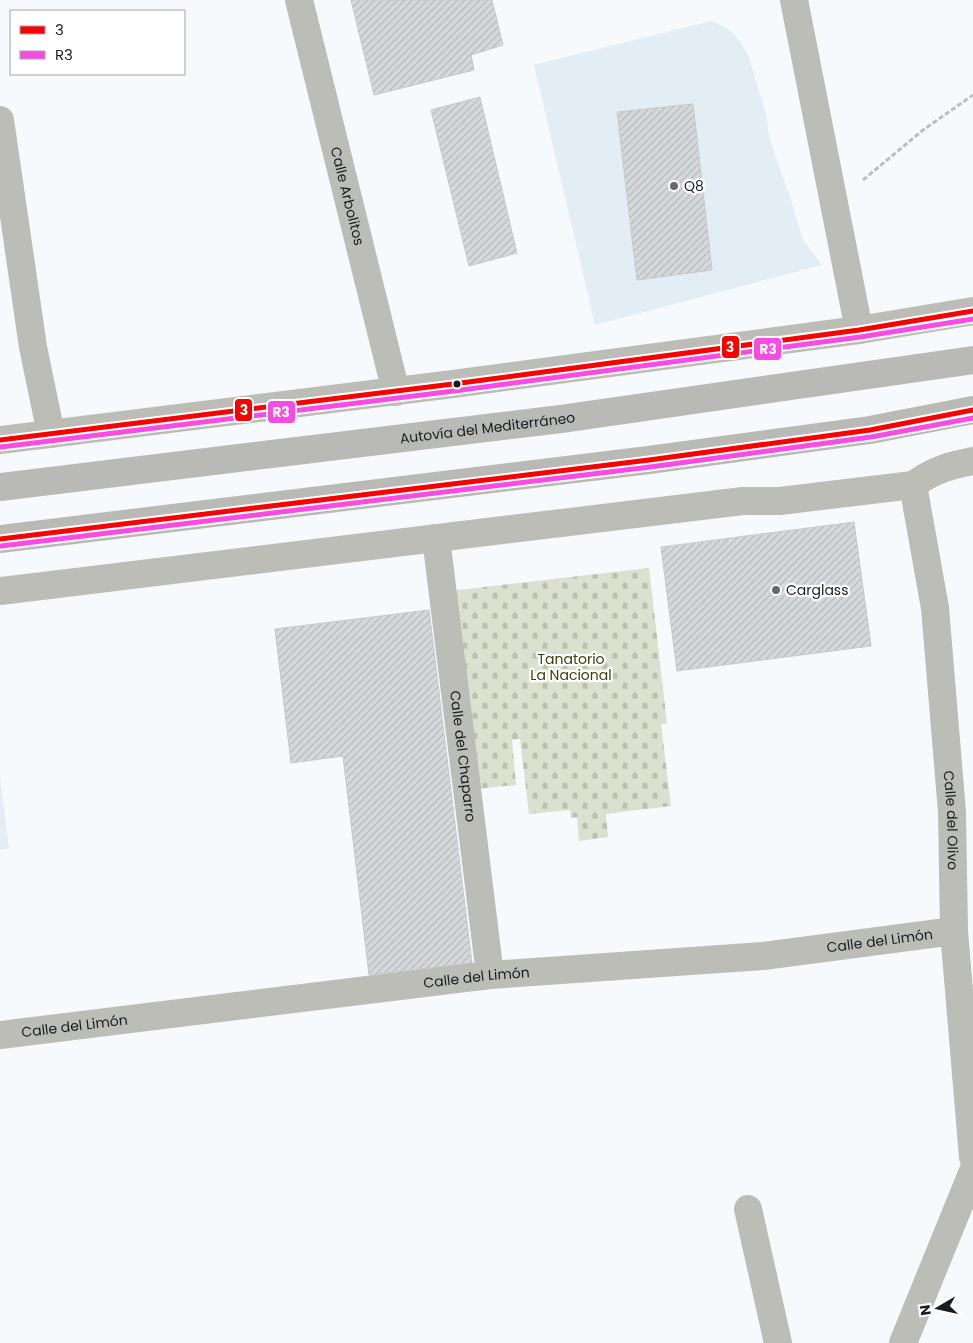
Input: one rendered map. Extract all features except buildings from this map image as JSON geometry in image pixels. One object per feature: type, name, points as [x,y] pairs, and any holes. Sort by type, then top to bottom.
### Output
[{"type":"highway","name":"Autovía del Mediterráneo","points":[[0,487],[560,419],[973,360]]},
{"type":"highway","points":[[0,540],[822,437],[870,430],[973,410]]},
{"type":"street","name":"Calle Arbolitos","points":[[299,0],[396,392]]},
{"type":"street","points":[[794,0],[859,330]]},
{"type":"street","points":[[0,120],[33,347],[52,434]]},
{"type":"street","points":[[0,440],[396,392],[859,330],[973,311]]},
{"type":"street","points":[[0,591],[743,501],[780,501],[913,485],[931,472],[955,464],[973,461]]},
{"type":"street","name":"Calle del Olivo","points":[[913,485],[935,608],[963,810],[954,931],[973,1157]]},
{"type":"street","name":"Calle del Chaparro","points":[[436,538],[490,975]]},
{"type":"street","name":"Calle del Limón","points":[[0,1035],[490,975],[763,956],[954,931]]},
{"type":"street","points":[[903,1343],[973,1171]]},
{"type":"street","points":[[748,1209],[778,1343]]},
{"type":"path","points":[[832,187],[862,181],[923,130],[973,95]]},
{"type":"shaded area","name":"Q8","points":[[711,21],[733,33],[749,58],[766,114],[770,141],[803,240],[822,265],[595,325],[534,65]]},
{"type":"shaded area","points":[[0,777],[9,848],[0,850]]},
{"type":"green space","name":"Tanatorio La Nacional","points":[[649,568],[667,723],[661,724],[671,806],[606,814],[608,837],[579,841],[577,817],[571,818],[570,810],[529,814],[520,739],[512,740],[516,785],[477,789],[450,591]]},
{"type":"transit line","name":"3","points":[[0,440],[453,384],[859,330],[973,311]]},
{"type":"transit line","name":"R3","points":[[1,447],[454,391],[860,337],[973,319]]},
{"type":"transit line","name":"3","points":[[0,539],[649,460],[870,430],[973,410]]},
{"type":"transit line","name":"R3","points":[[1,546],[650,467],[871,437],[973,418]]},
{"type":"place","name":"Q8","points":[[674,186]]},
{"type":"place","name":"Carglass","points":[[776,590]]}]
